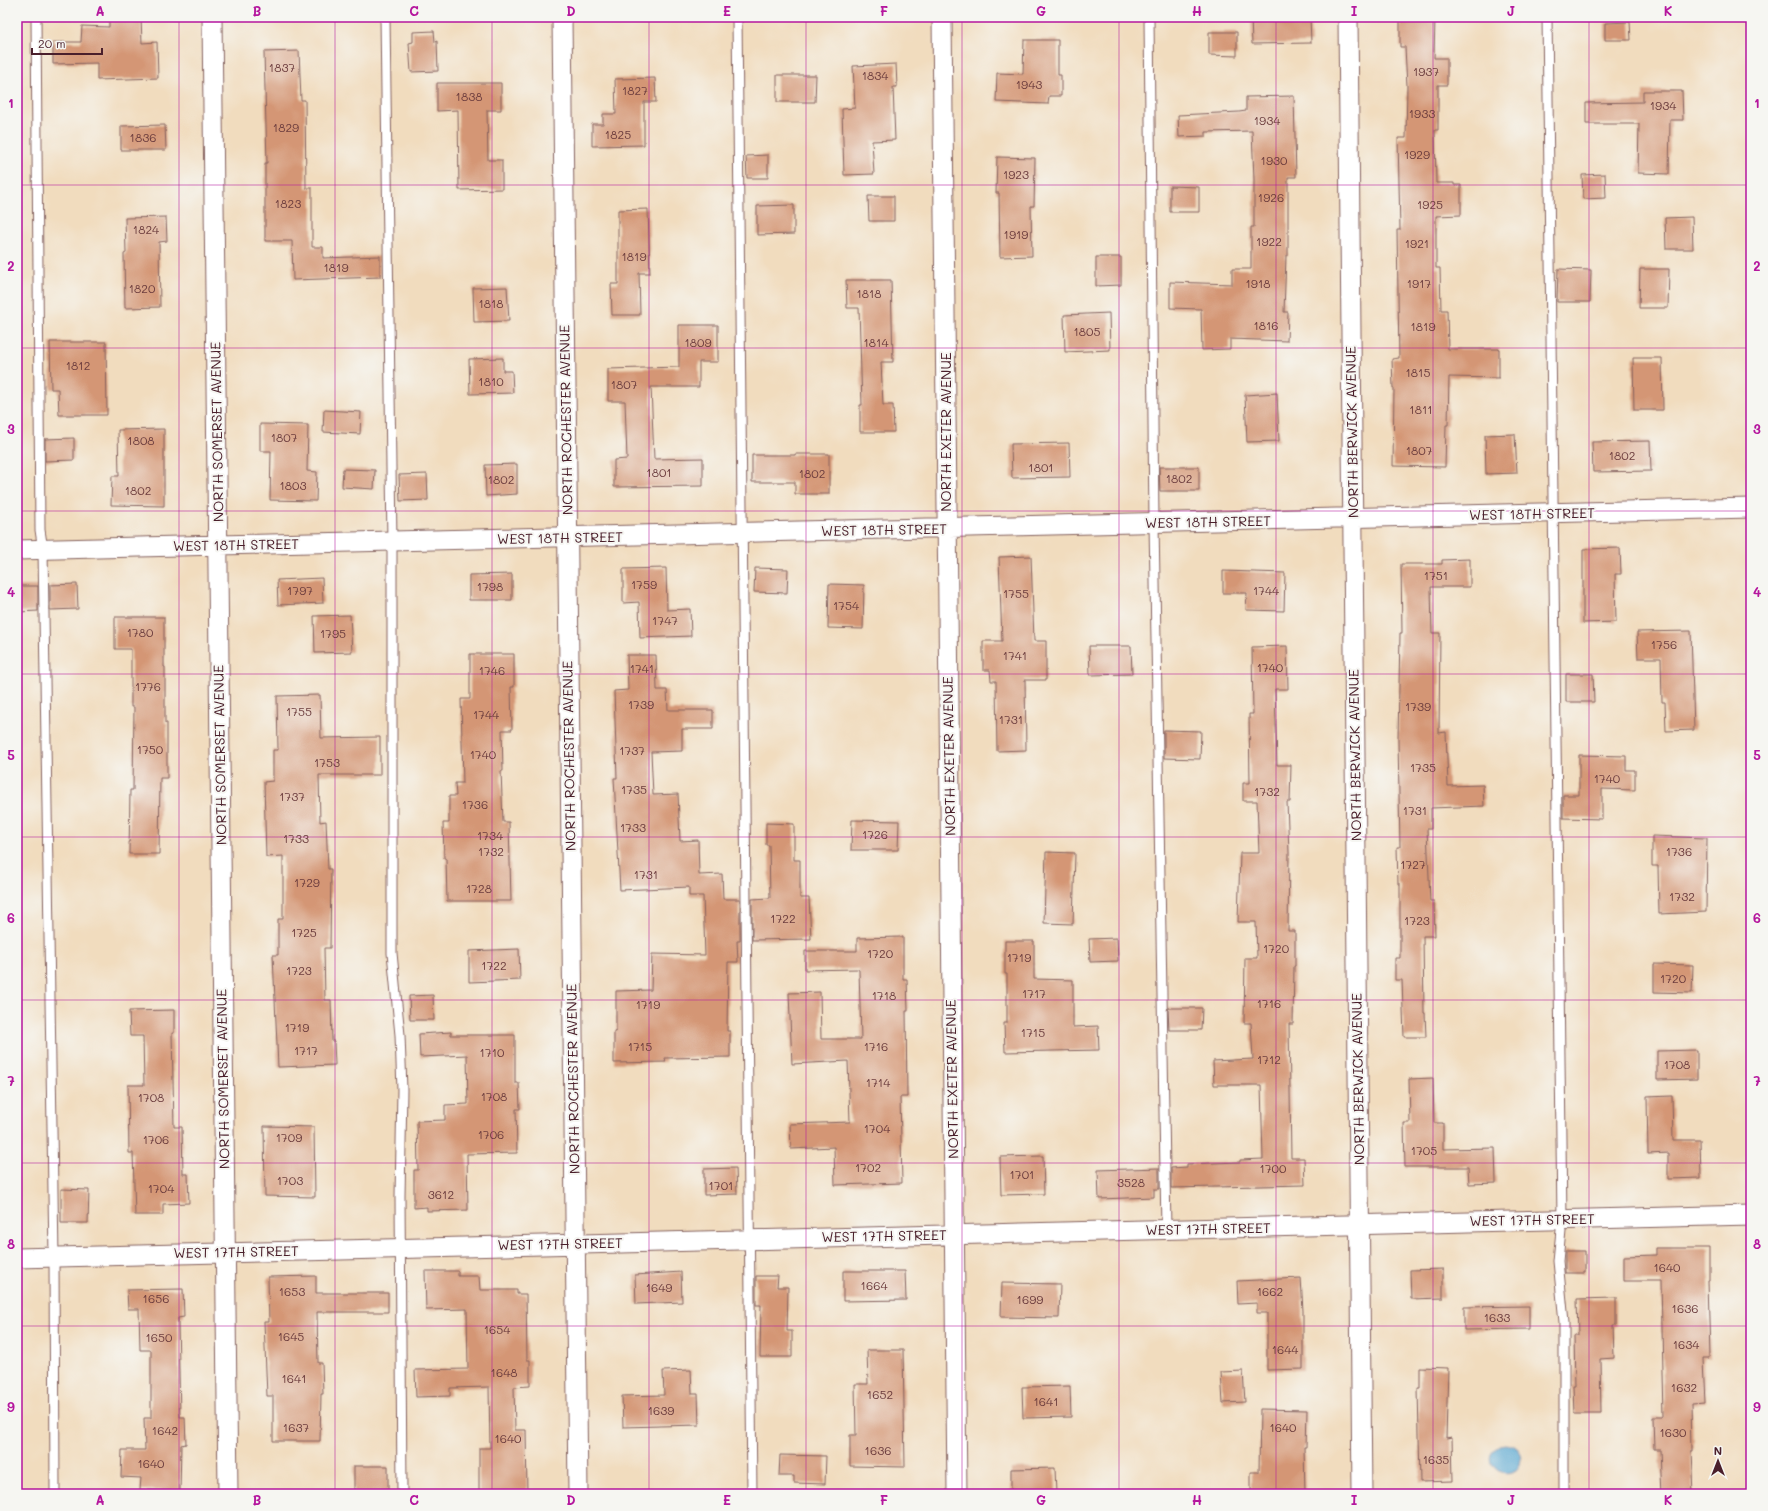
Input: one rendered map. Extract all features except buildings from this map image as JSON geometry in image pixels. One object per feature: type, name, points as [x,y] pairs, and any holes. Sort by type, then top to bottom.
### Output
[{"type":"street","name":"NORTH SOMERSET AVENUE","points":[[212,17],[228,1494]]},
{"type":"street","name":"NORTH ROCHESTER AVENUE","points":[[562,17],[578,1494]]},
{"type":"street","name":"NORTH EXETER AVENUE","points":[[942,17],[957,1494]]},
{"type":"street","name":"NORTH BERWICK AVENUE","points":[[1348,17],[1362,1494]]},
{"type":"street","name":"WEST 18TH STREET","points":[[17,550],[742,534],[1751,508]]},
{"type":"street","name":"WEST 17TH STREET","points":[[17,1258],[1751,1215]]},
{"type":"lane","points":[[36,17],[40,530],[43,550],[54,1257],[55,1494]]},
{"type":"lane","points":[[385,17],[392,542],[392,953],[400,1035],[402,1090],[400,1248],[402,1494]]},
{"type":"lane","points":[[737,17],[752,1494]]},
{"type":"lane","points":[[1149,17],[1154,523],[1166,1230]]},
{"type":"lane","points":[[1548,17],[1562,1220],[1558,1261],[1564,1322],[1564,1494]]},
{"type":"water","points":[[1506,1444],[1516,1449],[1521,1459],[1516,1469],[1506,1474],[1496,1469],[1491,1459],[1496,1449]]}]
